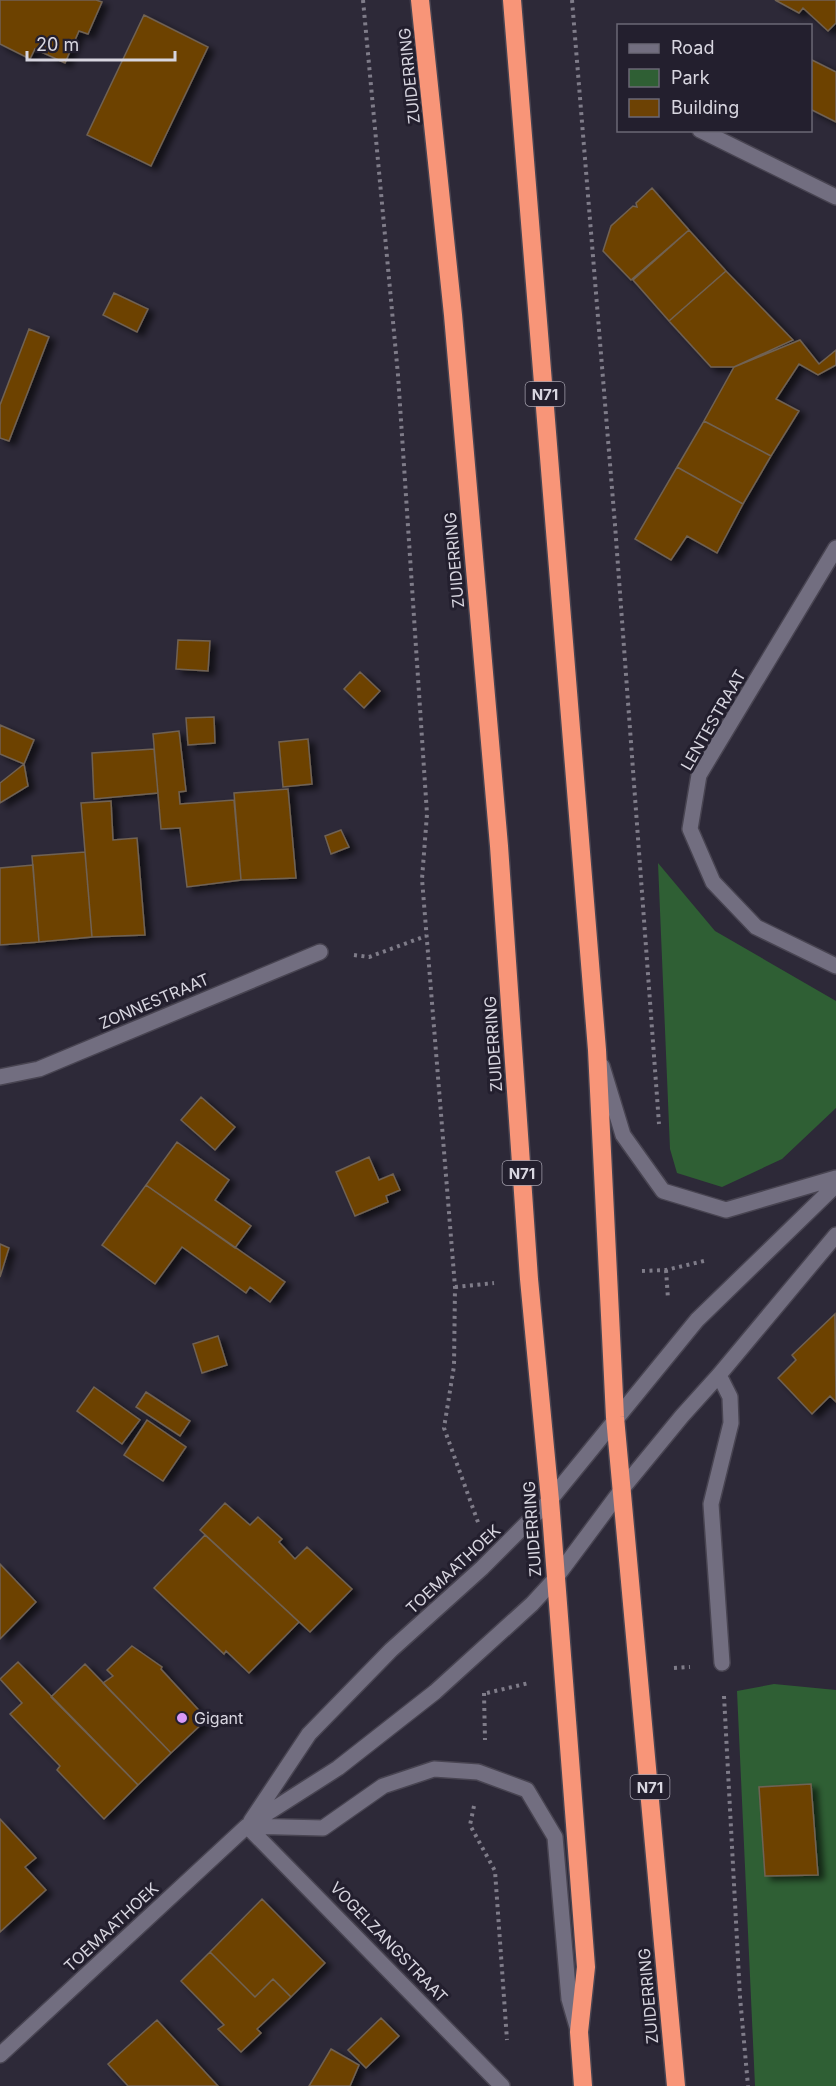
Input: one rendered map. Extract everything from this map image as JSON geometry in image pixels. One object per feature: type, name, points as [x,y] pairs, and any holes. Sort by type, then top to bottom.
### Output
[{"type":"highway","name":"ZUIDERRING","points":[[420,0],[453,315],[498,834],[528,1270],[550,1500],[586,1967],[579,2032],[583,2086]]},
{"type":"highway","name":"ZUIDERRING","points":[[512,0],[597,1050],[615,1418],[676,2086]]},
{"type":"street","points":[[704,132],[836,197]]},
{"type":"street","name":"LENTESTRAAT","points":[[836,548],[699,775],[690,829],[712,882],[756,927],[836,966]]},
{"type":"street","name":"ZONNESTRAAT","points":[[0,1077],[39,1069],[320,952]]},
{"type":"street","points":[[597,1050],[623,1135],[663,1191],[726,1210],[836,1178]]},
{"type":"street","name":"TOEMAATHOEK","points":[[247,1826],[309,1734],[392,1650],[482,1568],[550,1500],[697,1320],[836,1185]]},
{"type":"street","name":"TOEMAATHOEK","points":[[0,2055],[247,1826],[338,1768],[435,1692],[555,1579],[622,1489],[836,1235]]},
{"type":"street","points":[[719,1376],[730,1397],[731,1423],[711,1504],[722,1663]]},
{"type":"street","points":[[247,1826],[322,1828],[383,1786],[434,1769],[482,1773],[527,1790],[555,1837],[569,1999],[579,2032]]},
{"type":"street","name":"VOGELZANGSTRAAT","points":[[247,1826],[502,2086]]},
{"type":"path","points":[[363,0],[398,375],[426,790],[427,814],[422,879],[455,1287],[454,1366],[444,1428],[482,1535],[482,1568]]},
{"type":"path","points":[[572,0],[614,513],[659,1127]]},
{"type":"path","points":[[320,952],[369,957],[426,936]]},
{"type":"path","points":[[481,1651],[486,1736],[482,1773],[470,1825],[495,1871],[507,2045]]},
{"type":"path","points":[[722,1663],[740,1997],[748,2086]]},
{"type":"green space","points":[[658,863],[715,931],[836,1001],[836,1108],[782,1159],[722,1187],[677,1173],[670,1149]]},
{"type":"green space","points":[[774,1684],[836,1690],[836,2086],[755,2086],[737,1691]]},
{"type":"building","points":[[0,0],[96,0],[102,2],[88,34],[79,31],[65,63],[35,49],[30,59],[0,44]]},
{"type":"building","points":[[775,0],[836,0],[836,23],[828,31],[803,8],[799,13]]},
{"type":"building","points":[[144,15],[208,47],[151,166],[87,135]]},
{"type":"building","points":[[812,60],[836,72],[836,122],[812,110]]},
{"type":"building","points":[[652,188],[689,230],[631,280],[603,251],[611,226],[633,206],[637,207],[636,203]]},
{"type":"building","points":[[689,230],[726,271],[669,321],[633,280]]},
{"type":"building","points":[[726,271],[793,340],[734,367],[711,367],[669,321]]},
{"type":"building","points":[[114,293],[148,309],[137,332],[103,315]]},
{"type":"building","points":[[29,329],[49,337],[9,441],[0,438],[0,405]]},
{"type":"building","points":[[800,340],[819,364],[836,350],[836,365],[818,375],[799,364],[776,399],[799,411],[771,456],[704,421],[734,367]]},
{"type":"building","points":[[704,421],[771,456],[743,504],[677,467]]},
{"type":"building","points":[[677,467],[743,504],[717,553],[687,536],[671,560],[635,539]]},
{"type":"building","points":[[178,640],[210,641],[208,671],[176,669]]},
{"type":"building","points":[[360,672],[380,691],[364,708],[344,689]]},
{"type":"building","points":[[214,717],[215,743],[188,745],[186,718]]},
{"type":"building","points":[[0,725],[34,740],[24,764],[0,754]]},
{"type":"building","points":[[179,731],[186,791],[179,792],[180,804],[234,800],[241,880],[187,887],[180,828],[161,829],[153,734]]},
{"type":"building","points":[[308,739],[312,784],[283,787],[279,742]]},
{"type":"building","points":[[154,749],[158,793],[94,799],[92,753]]},
{"type":"building","points":[[24,764],[28,786],[0,803],[0,783]]},
{"type":"building","points":[[288,789],[296,878],[241,880],[234,793]]},
{"type":"building","points":[[111,801],[113,840],[137,838],[145,935],[92,937],[81,803]]},
{"type":"building","points":[[341,830],[349,847],[331,854],[325,836]]},
{"type":"building","points":[[85,852],[92,937],[39,942],[32,856]]},
{"type":"building","points":[[33,865],[39,942],[0,945],[0,868]]},
{"type":"building","points":[[201,1097],[235,1127],[215,1150],[181,1120]]},
{"type":"building","points":[[177,1142],[229,1180],[215,1200],[251,1226],[235,1248],[146,1185]]},
{"type":"building","points":[[369,1157],[379,1180],[393,1174],[400,1190],[386,1196],[388,1202],[355,1216],[336,1172]]},
{"type":"building","points":[[146,1185],[285,1282],[270,1302],[250,1287],[246,1293],[182,1247],[155,1284],[102,1245]]},
{"type":"building","points":[[0,1244],[9,1248],[0,1277]]},
{"type":"building","points":[[835,1314],[836,1402],[830,1396],[812,1414],[778,1378],[796,1360],[792,1355]]},
{"type":"building","points":[[218,1336],[227,1365],[202,1373],[193,1344]]},
{"type":"building","points":[[94,1387],[140,1420],[122,1444],[77,1411]]},
{"type":"building","points":[[146,1392],[190,1421],[180,1436],[136,1407]]},
{"type":"building","points":[[147,1420],[186,1447],[163,1481],[124,1455]]},
{"type":"building","points":[[225,1503],[250,1525],[258,1517],[282,1539],[279,1542],[295,1559],[307,1547],[352,1589],[310,1632],[200,1530]]},
{"type":"building","points":[[205,1535],[299,1622],[249,1673],[226,1651],[224,1654],[154,1588]]},
{"type":"building","points":[[0,1564],[36,1602],[0,1639]]},
{"type":"building","points":[[132,1646],[162,1667],[161,1669],[207,1719],[171,1753],[103,1683],[113,1676],[107,1670]]},
{"type":"building","points":[[18,1662],[138,1785],[104,1819],[57,1770],[60,1766],[10,1714],[22,1703],[0,1679]]},
{"type":"building","points":[[85,1664],[171,1753],[138,1785],[51,1697]]},
{"type":"building","points":[[811,1784],[818,1875],[765,1876],[759,1787]]},
{"type":"building","points":[[0,1819],[36,1858],[25,1867],[46,1890],[0,1932]]},
{"type":"building","points":[[262,1899],[325,1963],[291,1997],[273,1979],[255,1997],[210,1952]]},
{"type":"building","points":[[210,1952],[255,1997],[273,1979],[291,1997],[257,2029],[261,2033],[241,2052],[218,2029],[224,2025],[181,1981]]},
{"type":"building","points":[[381,2018],[399,2036],[366,2068],[348,2050]]},
{"type":"building","points":[[157,2020],[218,2086],[128,2086],[108,2064]]},
{"type":"building","points":[[331,2049],[359,2065],[350,2086],[309,2086]]},
{"type":"place","name":"Gigant","points":[[182,1718]]}]
